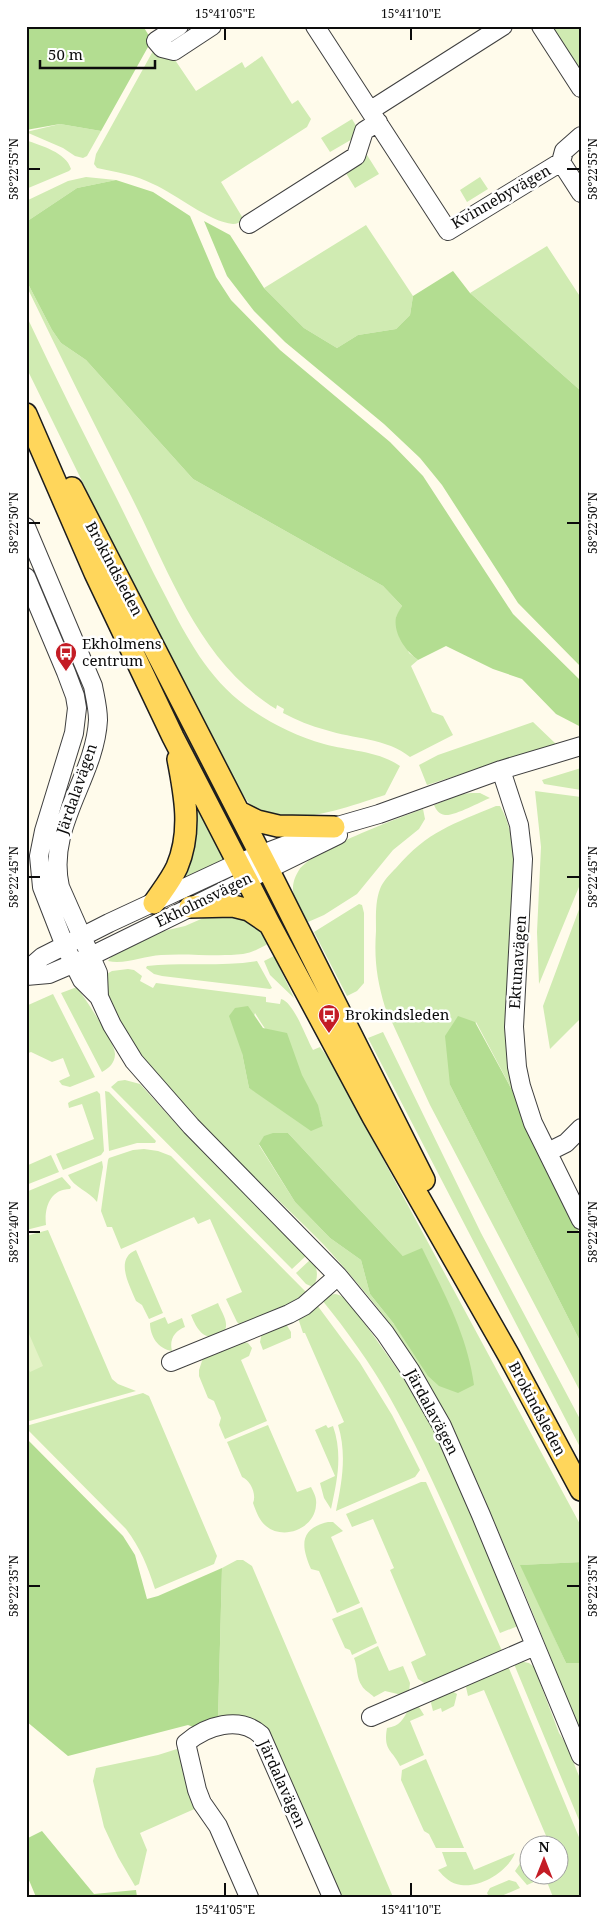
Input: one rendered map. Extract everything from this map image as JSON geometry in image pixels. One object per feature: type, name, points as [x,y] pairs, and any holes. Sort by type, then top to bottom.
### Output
[{"type":"main road","name":"Brokindsleden","points":[[26,402],[113,565],[264,861],[388,1106],[508,1354]]},
{"type":"main road","name":"Brokindsleden","points":[[26,414],[95,573],[173,737],[242,871],[373,1117],[508,1354],[581,1490]]},
{"type":"main road","points":[[154,903],[170,881],[177,866],[186,832],[186,808],[173,737]]},
{"type":"main road","points":[[239,812],[257,822],[278,826],[334,827]]},
{"type":"main road","points":[[190,907],[233,906],[249,910],[269,923]]},
{"type":"street","points":[[179,26],[156,42],[162,48],[174,51],[212,26]]},
{"type":"street","name":"Kvinnebyvägen","points":[[315,26],[448,231],[561,162],[564,151],[581,136]]},
{"type":"street","points":[[249,224],[356,156],[364,131],[374,116],[503,26]]},
{"type":"street","points":[[541,26],[581,88]]},
{"type":"street","name":"Kvinnebyvägen","points":[[561,162],[581,193]]},
{"type":"street","name":"Järdalavägen","points":[[26,527],[33,561],[92,686],[97,706],[98,719],[94,743],[62,828],[57,874],[60,886],[98,972],[99,997]]},
{"type":"street","name":"Järdalavägen","points":[[26,577],[66,672],[75,696],[77,708],[74,733],[44,831],[40,856],[42,886],[73,963],[82,980],[99,997],[112,1024],[134,1061],[191,1126],[338,1276],[385,1333],[410,1370],[442,1426],[515,1592],[535,1646],[581,1756]]},
{"type":"street","name":"Ekholmsvägen","points":[[264,861],[379,814],[502,770],[581,746]]},
{"type":"street","name":"Ektunavägen","points":[[502,770],[518,818],[523,859],[514,1027],[517,1067],[527,1105],[581,1220]]},
{"type":"street","name":"Ekholmsvägen","points":[[26,971],[42,957],[109,923],[154,903],[242,871],[334,827],[379,814]]},
{"type":"street","name":"Ekholmsvägen","points":[[26,976],[49,974],[91,956],[190,907],[242,871]]},
{"type":"street","points":[[548,1152],[566,1143],[581,1128]]},
{"type":"street","points":[[171,1362],[289,1314],[304,1306],[338,1276]]},
{"type":"street","points":[[371,1717],[535,1646]]},
{"type":"street","name":"Järdalavägen","points":[[248,1897],[218,1826],[199,1796],[186,1743],[196,1735],[220,1725],[228,1724],[250,1728],[261,1735],[332,1897]]},
{"type":"green space","points":[[26,26],[143,26],[151,39],[148,47],[101,131],[60,124],[26,130]]},
{"type":"green space","points":[[547,26],[578,26],[581,31],[581,76]]},
{"type":"green space","points":[[153,51],[173,57],[196,91],[242,62],[245,68],[262,56],[292,104],[298,100],[311,119],[307,127],[221,182],[244,220],[234,224],[224,222],[203,213],[140,178],[97,168],[94,164],[96,154]]},
{"type":"green space","points":[[352,119],[361,134],[330,152],[321,138]]},
{"type":"green space","points":[[60,124],[101,131],[87,156],[83,158],[75,156],[63,148],[26,132]]},
{"type":"green space","points":[[26,140],[59,154],[71,169],[26,189]]},
{"type":"green space","points":[[367,155],[379,174],[355,188],[344,170]]},
{"type":"green space","points":[[86,177],[116,180],[77,188],[26,222],[26,201],[68,181]]},
{"type":"green space","points":[[480,177],[488,189],[467,202],[460,190]]},
{"type":"green space","points":[[116,180],[153,192],[190,216],[216,277],[231,300],[280,350],[390,442],[423,476],[513,614],[581,681],[581,727],[556,714],[522,679],[493,669],[446,646],[418,660],[405,647],[396,630],[396,617],[402,606],[383,586],[193,479],[86,360],[61,343],[52,330],[26,280],[26,222],[77,188]]},
{"type":"green space","points":[[204,221],[230,235],[264,288],[304,328],[337,348],[358,335],[396,329],[410,315],[413,296],[453,271],[470,293],[581,391],[581,667],[518,603],[442,485],[420,458],[384,424],[285,342],[254,311],[227,276]]},
{"type":"green space","points":[[366,225],[413,296],[410,315],[396,329],[358,335],[337,348],[304,328],[264,288]]},
{"type":"green space","points":[[547,246],[581,298],[581,391],[470,293]]},
{"type":"green space","points":[[26,280],[52,330],[61,343],[86,360],[193,479],[383,586],[402,606],[396,617],[409,653],[418,660],[411,666],[432,712],[443,716],[453,735],[410,757],[380,742],[336,733],[288,716],[283,713],[284,709],[277,705],[276,709],[249,690],[226,667],[189,614],[174,585],[39,312],[26,285]]},
{"type":"green space","points":[[26,315],[160,585],[182,627],[210,670],[233,695],[264,718],[303,737],[324,744],[383,757],[400,766],[385,795],[337,810],[300,817],[283,818],[267,815],[254,808],[247,801],[137,593],[26,367]]},
{"type":"green space","points":[[533,722],[556,744],[427,785],[419,765],[438,755]]},
{"type":"green space","points":[[581,768],[581,790],[544,784],[542,780]]},
{"type":"green space","points":[[535,791],[581,797],[581,882],[539,984],[537,932],[541,847]]},
{"type":"green space","points":[[480,793],[490,798],[449,815],[439,813],[434,805],[462,794]]},
{"type":"green space","points":[[196,797],[227,858],[177,883],[196,817]]},
{"type":"green space","points":[[500,806],[508,823],[513,850],[514,878],[506,1046],[510,1073],[518,1101],[476,1022],[450,1085],[581,1343],[581,1393],[430,1105],[385,1007],[377,970],[375,951],[377,905],[378,894],[385,880],[408,855],[430,837],[454,824]]},
{"type":"green space","points":[[423,809],[425,819],[419,829],[393,850],[357,894],[324,915],[308,922],[293,892],[294,881],[299,870],[321,853],[338,844]]},
{"type":"green space","points":[[359,904],[362,905],[364,913],[364,983],[357,991],[347,996],[314,932]]},
{"type":"green space","points":[[581,904],[581,1018],[550,1049],[543,1006]]},
{"type":"green space","points":[[230,914],[254,922],[268,944],[243,954],[161,955],[121,962],[108,961],[115,952],[151,934],[185,926],[208,916]]},
{"type":"green space","points":[[274,956],[294,998],[270,975],[264,961]]},
{"type":"green space","points":[[257,961],[272,988],[162,976],[154,974],[146,968],[147,966],[161,965],[230,964]]},
{"type":"green space","points":[[134,970],[142,976],[140,981],[153,988],[156,983],[266,997],[266,1002],[280,1004],[281,999],[295,1013],[313,1050],[320,1047],[329,1059],[581,1526],[581,1562],[521,1565],[566,1663],[581,1663],[581,1733],[483,1495],[441,1406],[425,1377],[389,1323],[334,1256],[196,1120],[154,1074],[120,1024],[110,999],[105,975],[112,971]],"holes":[[[255,1013],[304,1081],[312,1095],[323,1126],[249,1088],[242,1053]],[[288,1133],[403,1256],[394,1324],[370,1294],[361,1260],[330,1238],[295,1202],[259,1145]]]},
{"type":"green space","points":[[77,987],[99,1020],[114,1048],[115,1057],[113,1063],[102,1072],[61,993]]},
{"type":"green space","points":[[53,994],[95,1077],[70,1087],[62,1085],[59,1081],[70,1076],[63,1058],[52,1062],[31,1052],[26,1054],[26,1006]]},
{"type":"green space","points":[[248,1006],[263,1028],[287,1033],[302,1075],[318,1105],[323,1126],[311,1131],[249,1088],[242,1053],[229,1016],[235,1008]]},
{"type":"green space","points":[[458,1016],[475,1022],[518,1101],[539,1152],[581,1236],[581,1343],[450,1085],[445,1036]]},
{"type":"green space","points":[[383,1032],[481,1233],[581,1421],[581,1449],[368,1038]]},
{"type":"green space","points":[[125,1080],[140,1084],[179,1127],[307,1255],[292,1269],[111,1087],[118,1081]]},
{"type":"green space","points":[[97,1091],[100,1094],[104,1151],[101,1155],[63,1170],[56,1154],[94,1139],[82,1104],[69,1108],[68,1103]]},
{"type":"green space","points":[[105,1091],[109,1092],[156,1141],[155,1143],[137,1143],[109,1151]]},
{"type":"green space","points":[[273,1133],[288,1133],[403,1256],[422,1248],[454,1314],[466,1348],[474,1385],[458,1393],[439,1386],[428,1376],[394,1324],[370,1294],[361,1260],[330,1238],[295,1202],[259,1144],[264,1136]]},
{"type":"green space","points":[[133,1150],[158,1151],[171,1156],[306,1292],[304,1295],[285,1307],[240,1325],[226,1299],[242,1292],[210,1219],[198,1224],[194,1217],[121,1249],[112,1227],[107,1227],[101,1211],[108,1160]]},
{"type":"green space","points":[[51,1155],[59,1172],[26,1185],[26,1166]]},
{"type":"green space","points":[[102,1161],[103,1167],[97,1202],[74,1183],[68,1175]]},
{"type":"green space","points":[[62,1177],[71,1187],[53,1196],[47,1206],[46,1225],[26,1230],[26,1192]]},
{"type":"green space","points":[[48,1230],[112,1379],[118,1384],[136,1391],[26,1422],[26,1236]]},
{"type":"green space","points":[[136,1250],[163,1313],[149,1319],[142,1305],[136,1301],[126,1273],[126,1260],[129,1254]]},
{"type":"green space","points":[[311,1259],[317,1273],[313,1287],[306,1284],[296,1273]]},
{"type":"green space","points":[[335,1294],[345,1299],[353,1308],[404,1378],[423,1410],[450,1462],[474,1516],[518,1626],[500,1633],[448,1514],[405,1426],[367,1360],[322,1300]]},
{"type":"green space","points":[[218,1303],[226,1327],[219,1335],[209,1337],[201,1332],[191,1315]]},
{"type":"green space","points":[[317,1305],[360,1363],[392,1415],[420,1470],[415,1477],[336,1511],[342,1479],[343,1457],[338,1425],[344,1422],[298,1318]]},
{"type":"green space","points":[[165,1317],[168,1324],[182,1318],[185,1327],[178,1331],[172,1339],[172,1351],[159,1345],[153,1337],[150,1328],[150,1323]]},
{"type":"green space","points":[[286,1324],[291,1332],[291,1338],[263,1350],[260,1342],[262,1332]]},
{"type":"green space","points":[[29,1334],[43,1366],[30,1372],[26,1363],[26,1336]]},
{"type":"green space","points":[[240,1341],[248,1343],[252,1348],[249,1356],[241,1360],[267,1421],[225,1439],[219,1425],[221,1418],[214,1401],[208,1398],[199,1376],[199,1370],[203,1358]]},
{"type":"green space","points":[[143,1393],[149,1396],[217,1556],[214,1564],[155,1589],[136,1543],[126,1529],[26,1428],[26,1426]]},
{"type":"green space","points":[[268,1425],[297,1492],[311,1487],[316,1498],[314,1513],[310,1520],[297,1530],[289,1532],[273,1530],[261,1521],[253,1503],[252,1488],[248,1481],[242,1477],[227,1442]]},
{"type":"green space","points":[[326,1425],[328,1428],[333,1426],[338,1447],[337,1478],[331,1509],[324,1498],[320,1483],[335,1476],[315,1430]]},
{"type":"green space","points":[[26,1438],[123,1536],[135,1555],[147,1599],[222,1568],[218,1719],[196,1728],[188,1725],[68,1756],[26,1721]]},
{"type":"green space","points":[[421,1482],[426,1482],[503,1653],[426,1684],[418,1679],[411,1662],[426,1655],[390,1570],[394,1568],[373,1519],[352,1527],[346,1514]]},
{"type":"green space","points":[[328,1522],[333,1522],[343,1531],[331,1537],[360,1603],[337,1613],[319,1571],[311,1569],[304,1546],[307,1534],[312,1529]]},
{"type":"green space","points":[[237,1560],[243,1560],[252,1566],[393,1897],[337,1897],[266,1737],[218,1719],[222,1568]]},
{"type":"green space","points":[[581,1562],[581,1663],[566,1663],[520,1565]]},
{"type":"green space","points":[[362,1607],[377,1643],[352,1655],[350,1650],[345,1648],[332,1619]]},
{"type":"green space","points":[[378,1646],[389,1671],[403,1666],[410,1683],[409,1692],[402,1695],[385,1691],[374,1697],[360,1683],[354,1658]]},
{"type":"green space","points":[[519,1661],[529,1663],[534,1667],[559,1733],[566,1744],[581,1781],[581,1825],[514,1664]]},
{"type":"green space","points":[[508,1666],[581,1842],[581,1897],[553,1897],[549,1886],[570,1886],[570,1836],[546,1836],[484,1690],[468,1696],[466,1687],[468,1683]]},
{"type":"green space","points":[[452,1691],[457,1694],[454,1706],[442,1712],[441,1708],[433,1711],[431,1703],[433,1698]]},
{"type":"green space","points":[[419,1707],[424,1715],[410,1721],[424,1755],[400,1766],[387,1746],[387,1728],[398,1724],[409,1708]]},
{"type":"green space","points":[[177,1749],[181,1750],[199,1807],[140,1833],[147,1850],[139,1884],[135,1886],[118,1857],[104,1827],[93,1781],[96,1768],[158,1755]]},
{"type":"green space","points":[[426,1759],[464,1848],[436,1848],[429,1834],[424,1831],[401,1780],[402,1770]]},
{"type":"green space","points":[[42,1831],[94,1894],[136,1890],[137,1897],[36,1897],[26,1873],[26,1839]]},
{"type":"green space","points":[[442,1852],[466,1852],[474,1870],[515,1853],[506,1866],[493,1877],[477,1884],[461,1885],[451,1882],[438,1870],[447,1866]]},
{"type":"green space","points":[[520,1864],[520,1877],[515,1871]]},
{"type":"green space","points":[[509,1880],[516,1882],[520,1888],[499,1897],[489,1897],[487,1893],[490,1888]]},
{"type":"place","name":"Ekholmens centrum","points":[[66,672]]},
{"type":"place","name":"Brokindsleden","points":[[329,1034]]}]
